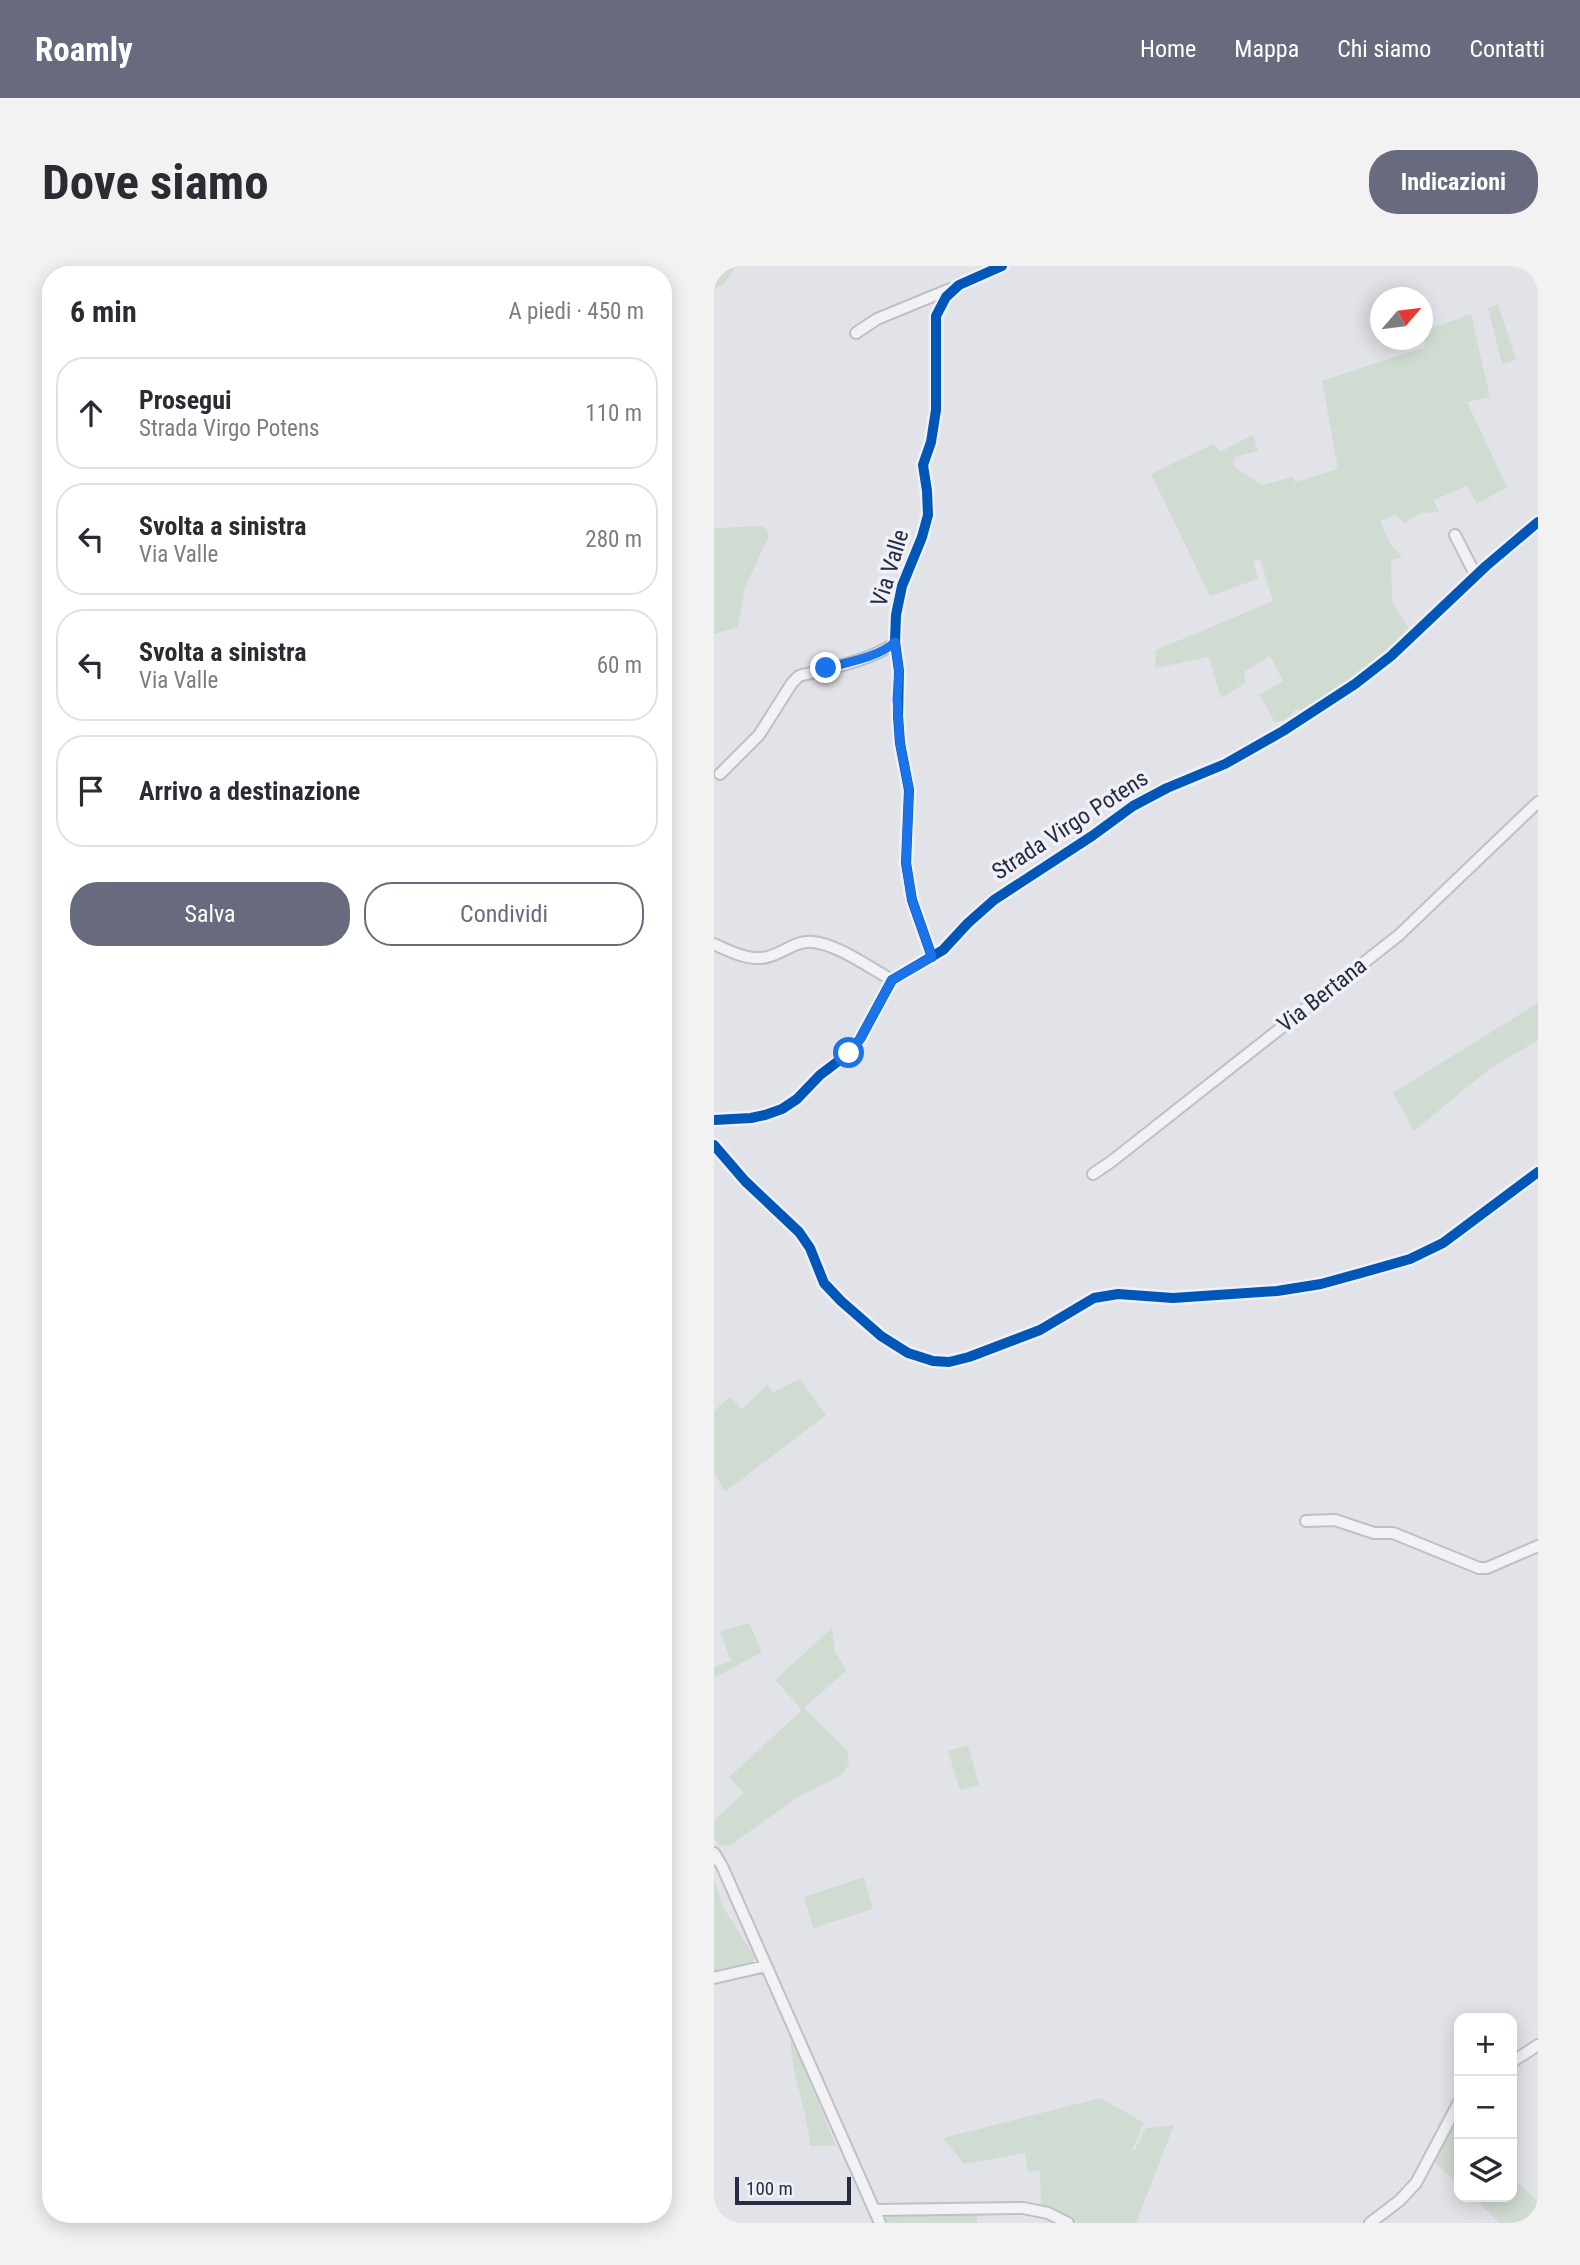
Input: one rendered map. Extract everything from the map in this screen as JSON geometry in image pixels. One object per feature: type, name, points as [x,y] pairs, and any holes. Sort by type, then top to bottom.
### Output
[{"type":"street","points":[[856,333],[877,319],[932,299],[1002,266]]},
{"type":"street","name":"Via Valle","points":[[932,957],[912,900],[906,863],[909,789],[900,743],[896,615],[901,586],[928,516],[928,491],[923,465],[931,442],[936,410],[936,316],[946,298],[958,285]]},
{"type":"street","name":"Strada Virgo Potens","points":[[892,980],[943,950],[994,900],[1133,806],[1167,788],[1225,764],[1283,731],[1355,684],[1399,649],[1538,522]]},
{"type":"street","points":[[1520,538],[1538,531]]},
{"type":"street","points":[[1455,535],[1476,576]]},
{"type":"street","name":"Via Valle","points":[[720,774],[759,735],[799,676],[888,649],[895,642]]},
{"type":"street","name":"Via Bertana","points":[[1093,1174],[1399,935],[1538,802]]},
{"type":"street","points":[[714,944],[739,955],[762,958],[795,944],[821,943],[892,980],[860,1039],[849,1053],[820,1074],[797,1099],[782,1110],[765,1115],[714,1120]]},
{"type":"street","points":[[714,1145],[745,1181],[799,1232],[810,1248],[824,1283],[841,1301],[881,1336],[908,1353],[933,1361],[949,1362],[1040,1330],[1103,1295],[1173,1298],[1277,1291],[1321,1284],[1410,1259],[1443,1243],[1538,1172]]},
{"type":"street","points":[[1306,1521],[1335,1520],[1374,1533],[1394,1533],[1479,1568],[1487,1568],[1538,1546]]},
{"type":"street","points":[[717,1859],[880,2223]]},
{"type":"street","points":[[714,1978],[766,1966]]},
{"type":"street","points":[[1517,2059],[1538,2045]]},
{"type":"street","points":[[1370,2223],[1399,2201],[1416,2183],[1454,2111]]},
{"type":"street","points":[[875,2210],[1023,2208],[1048,2213],[1068,2223]]},
{"type":"shaded area","points":[[714,266],[736,266],[724,284],[714,289]]},
{"type":"shaded area","points":[[1498,304],[1516,360],[1502,364],[1488,308]]},
{"type":"shaded area","points":[[1471,314],[1490,397],[1467,402],[1507,487],[1477,504],[1467,486],[1434,500],[1439,512],[1421,513],[1405,523],[1395,515],[1380,521],[1390,543],[1402,557],[1391,560],[1392,602],[1411,632],[1305,711],[1296,709],[1278,722],[1275,722],[1259,695],[1283,681],[1270,656],[1244,672],[1245,683],[1221,698],[1209,657],[1155,668],[1156,650],[1273,601],[1260,559],[1253,561],[1258,579],[1210,596],[1151,474],[1213,444],[1220,452],[1253,435],[1258,451],[1235,457],[1233,462],[1235,467],[1262,485],[1293,477],[1295,482],[1338,469],[1322,381],[1416,350],[1433,350],[1433,327]]},
{"type":"shaded area","points":[[761,526],[767,530],[769,536],[745,587],[738,627],[714,634],[714,528]]},
{"type":"shaded area","points":[[1538,1003],[1538,1040],[1488,1070],[1414,1131],[1393,1093]]},
{"type":"shaded area","points":[[800,1379],[826,1415],[725,1492],[714,1471],[714,1411],[730,1397],[742,1409],[767,1385],[774,1392]]},
{"type":"shaded area","points":[[749,1623],[762,1652],[714,1678],[714,1667],[731,1661],[720,1631]]},
{"type":"shaded area","points":[[832,1628],[835,1652],[847,1670],[804,1708],[847,1750],[849,1764],[839,1777],[801,1795],[729,1846],[719,1845],[714,1837],[714,1820],[744,1793],[729,1777],[802,1710],[775,1680]]},
{"type":"shaded area","points":[[968,1745],[979,1785],[960,1790],[948,1751]]},
{"type":"shaded area","points":[[864,1877],[873,1909],[813,1928],[804,1897]]},
{"type":"shaded area","points":[[714,1879],[723,1907],[755,1957],[752,1964],[714,1975]]},
{"type":"shaded area","points":[[791,2036],[836,2146],[810,2146],[793,2063]]},
{"type":"shaded area","points":[[1101,2098],[1144,2123],[1132,2150],[1134,2151],[1146,2128],[1174,2125],[1136,2223],[1078,2223],[1041,2206],[1040,2170],[1028,2172],[1025,2153],[964,2164],[943,2138]]},
{"type":"shaded area","points":[[1454,2122],[1454,2180],[1434,2162]]},
{"type":"shaded area","points":[[1517,2182],[1538,2202],[1538,2223],[1500,2223],[1478,2202],[1517,2202]]},
{"type":"shaded area","points":[[977,2214],[977,2223],[886,2223],[884,2218],[889,2215]]},
{"type":"cycle path","points":[[932,957],[912,900],[906,863],[909,790],[900,743],[896,615],[902,586],[928,515],[923,465],[931,442],[936,410],[936,316],[946,297],[959,285],[1002,266]]},
{"type":"cycle path","points":[[714,1120],[765,1115],[782,1109],[797,1099],[820,1075],[849,1053],[860,1039],[892,980],[943,950],[994,900],[1133,806],[1167,788],[1225,764],[1283,731],[1355,684],[1391,656],[1486,566],[1538,522]]},
{"type":"cycle path","points":[[714,1145],[745,1181],[799,1232],[810,1248],[824,1283],[841,1301],[881,1336],[908,1353],[933,1361],[949,1362],[1040,1330],[1094,1298],[1118,1294],[1173,1298],[1277,1291],[1321,1284],[1410,1259],[1443,1243],[1538,1172]]},
{"type":"route","points":[[826,668],[888,649],[895,642],[899,671],[897,699],[900,743],[909,789],[906,863],[912,900],[932,957],[892,980],[860,1039],[849,1053]]}]
